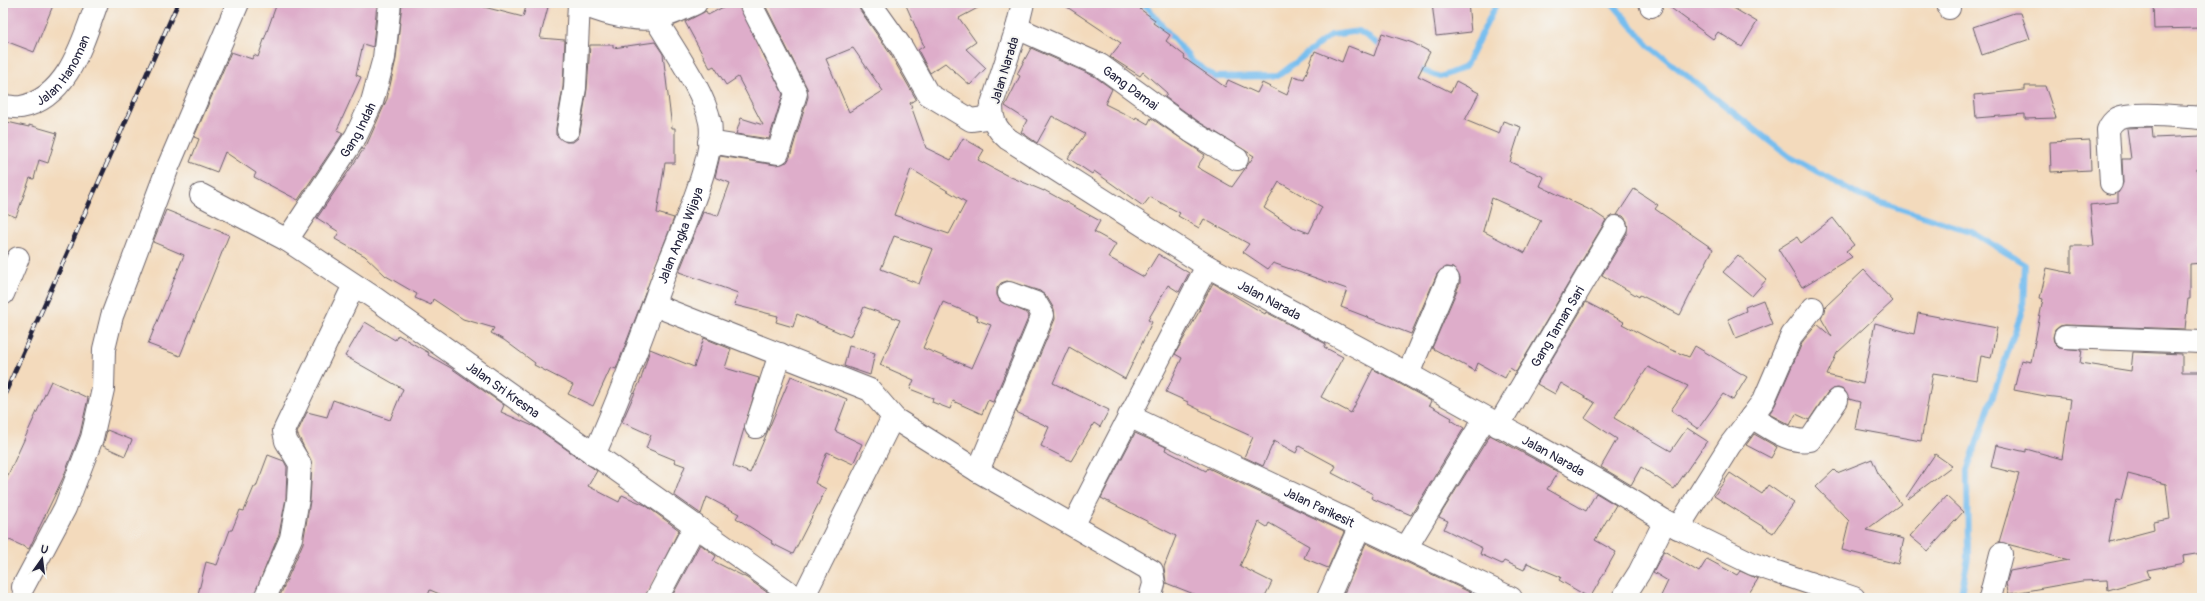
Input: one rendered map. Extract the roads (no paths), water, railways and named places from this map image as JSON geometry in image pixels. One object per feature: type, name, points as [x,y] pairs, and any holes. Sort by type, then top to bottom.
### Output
[{"type":"street","name":"Jalan Hanoman","points":[[3,106],[21,107],[37,101],[54,90],[66,76],[97,3]]},
{"type":"street","points":[[23,587],[65,508],[92,438],[103,389],[104,349],[112,316],[166,176],[168,167],[238,3]]},
{"type":"street","name":"Gang Indah","points":[[287,240],[356,136],[372,102],[384,58],[390,3]]},
{"type":"street","points":[[568,130],[575,88],[579,3],[604,13],[625,17],[656,18],[696,3]]},
{"type":"street","points":[[709,142],[778,153],[796,93],[750,3]]},
{"type":"street","points":[[870,3],[902,48],[928,94],[971,120],[992,117]]},
{"type":"street","name":"Jalan Narada","points":[[1023,3],[1018,28],[992,104],[992,117],[996,128],[1008,139],[1207,266],[1408,374],[1605,484],[1672,524],[1753,564],[1854,598]]},
{"type":"street","name":"Jalan Angka Wijaya","points":[[594,455],[614,410],[683,231],[708,151],[710,123],[700,95],[656,18]]},
{"type":"street","name":"Gang Damai","points":[[1018,28],[1100,65],[1192,132],[1237,159]]},
{"type":"street","points":[[2111,183],[2108,130],[2111,123],[2119,118],[2135,115],[2202,118]]},
{"type":"street","name":"Jalan Sri Kresna","points":[[201,195],[287,240],[376,299],[797,598]]},
{"type":"street","name":"Gang Taman Sari","points":[[1406,548],[1492,422],[1616,227]]},
{"type":"street","points":[[3,269],[18,258],[3,294]]},
{"type":"street","points":[[1074,524],[1207,266]]},
{"type":"street","points":[[1408,374],[1448,280]]},
{"type":"street","points":[[265,598],[290,538],[298,499],[300,464],[286,441],[284,431],[354,285]]},
{"type":"street","points":[[978,471],[1041,322],[1043,314],[1036,303],[1009,293]]},
{"type":"street","points":[[654,305],[870,390],[895,419],[978,471],[1074,524],[1152,571],[1154,584],[1150,598]]},
{"type":"street","points":[[1623,598],[1672,524],[1764,400],[1792,335],[1813,308]]},
{"type":"street","points":[[2065,337],[2202,342]]},
{"type":"street","points":[[756,427],[780,354]]},
{"type":"street","points":[[1751,417],[1790,439],[1800,442],[1810,440],[1837,400]]},
{"type":"street","name":"Jalan Parikesit","points":[[1129,416],[1510,598]]},
{"type":"street","points":[[803,598],[890,423],[895,419]]},
{"type":"street","points":[[657,598],[695,526]]},
{"type":"street","points":[[1328,598],[1360,526]]},
{"type":"street","points":[[1990,598],[2001,554]]},
{"type":"waterway","points":[[1143,3],[1193,62],[1215,77],[1278,76],[1331,35],[1359,31],[1384,48]]},
{"type":"waterway","points":[[1414,67],[1440,77],[1465,67],[1497,3]]},
{"type":"waterway","points":[[1612,3],[1649,46],[1790,157],[1861,196],[1972,232],[2025,264],[2023,308],[1967,471],[1968,558],[1960,598]]},
{"type":"railway","points":[[3,398],[178,3]]}]
